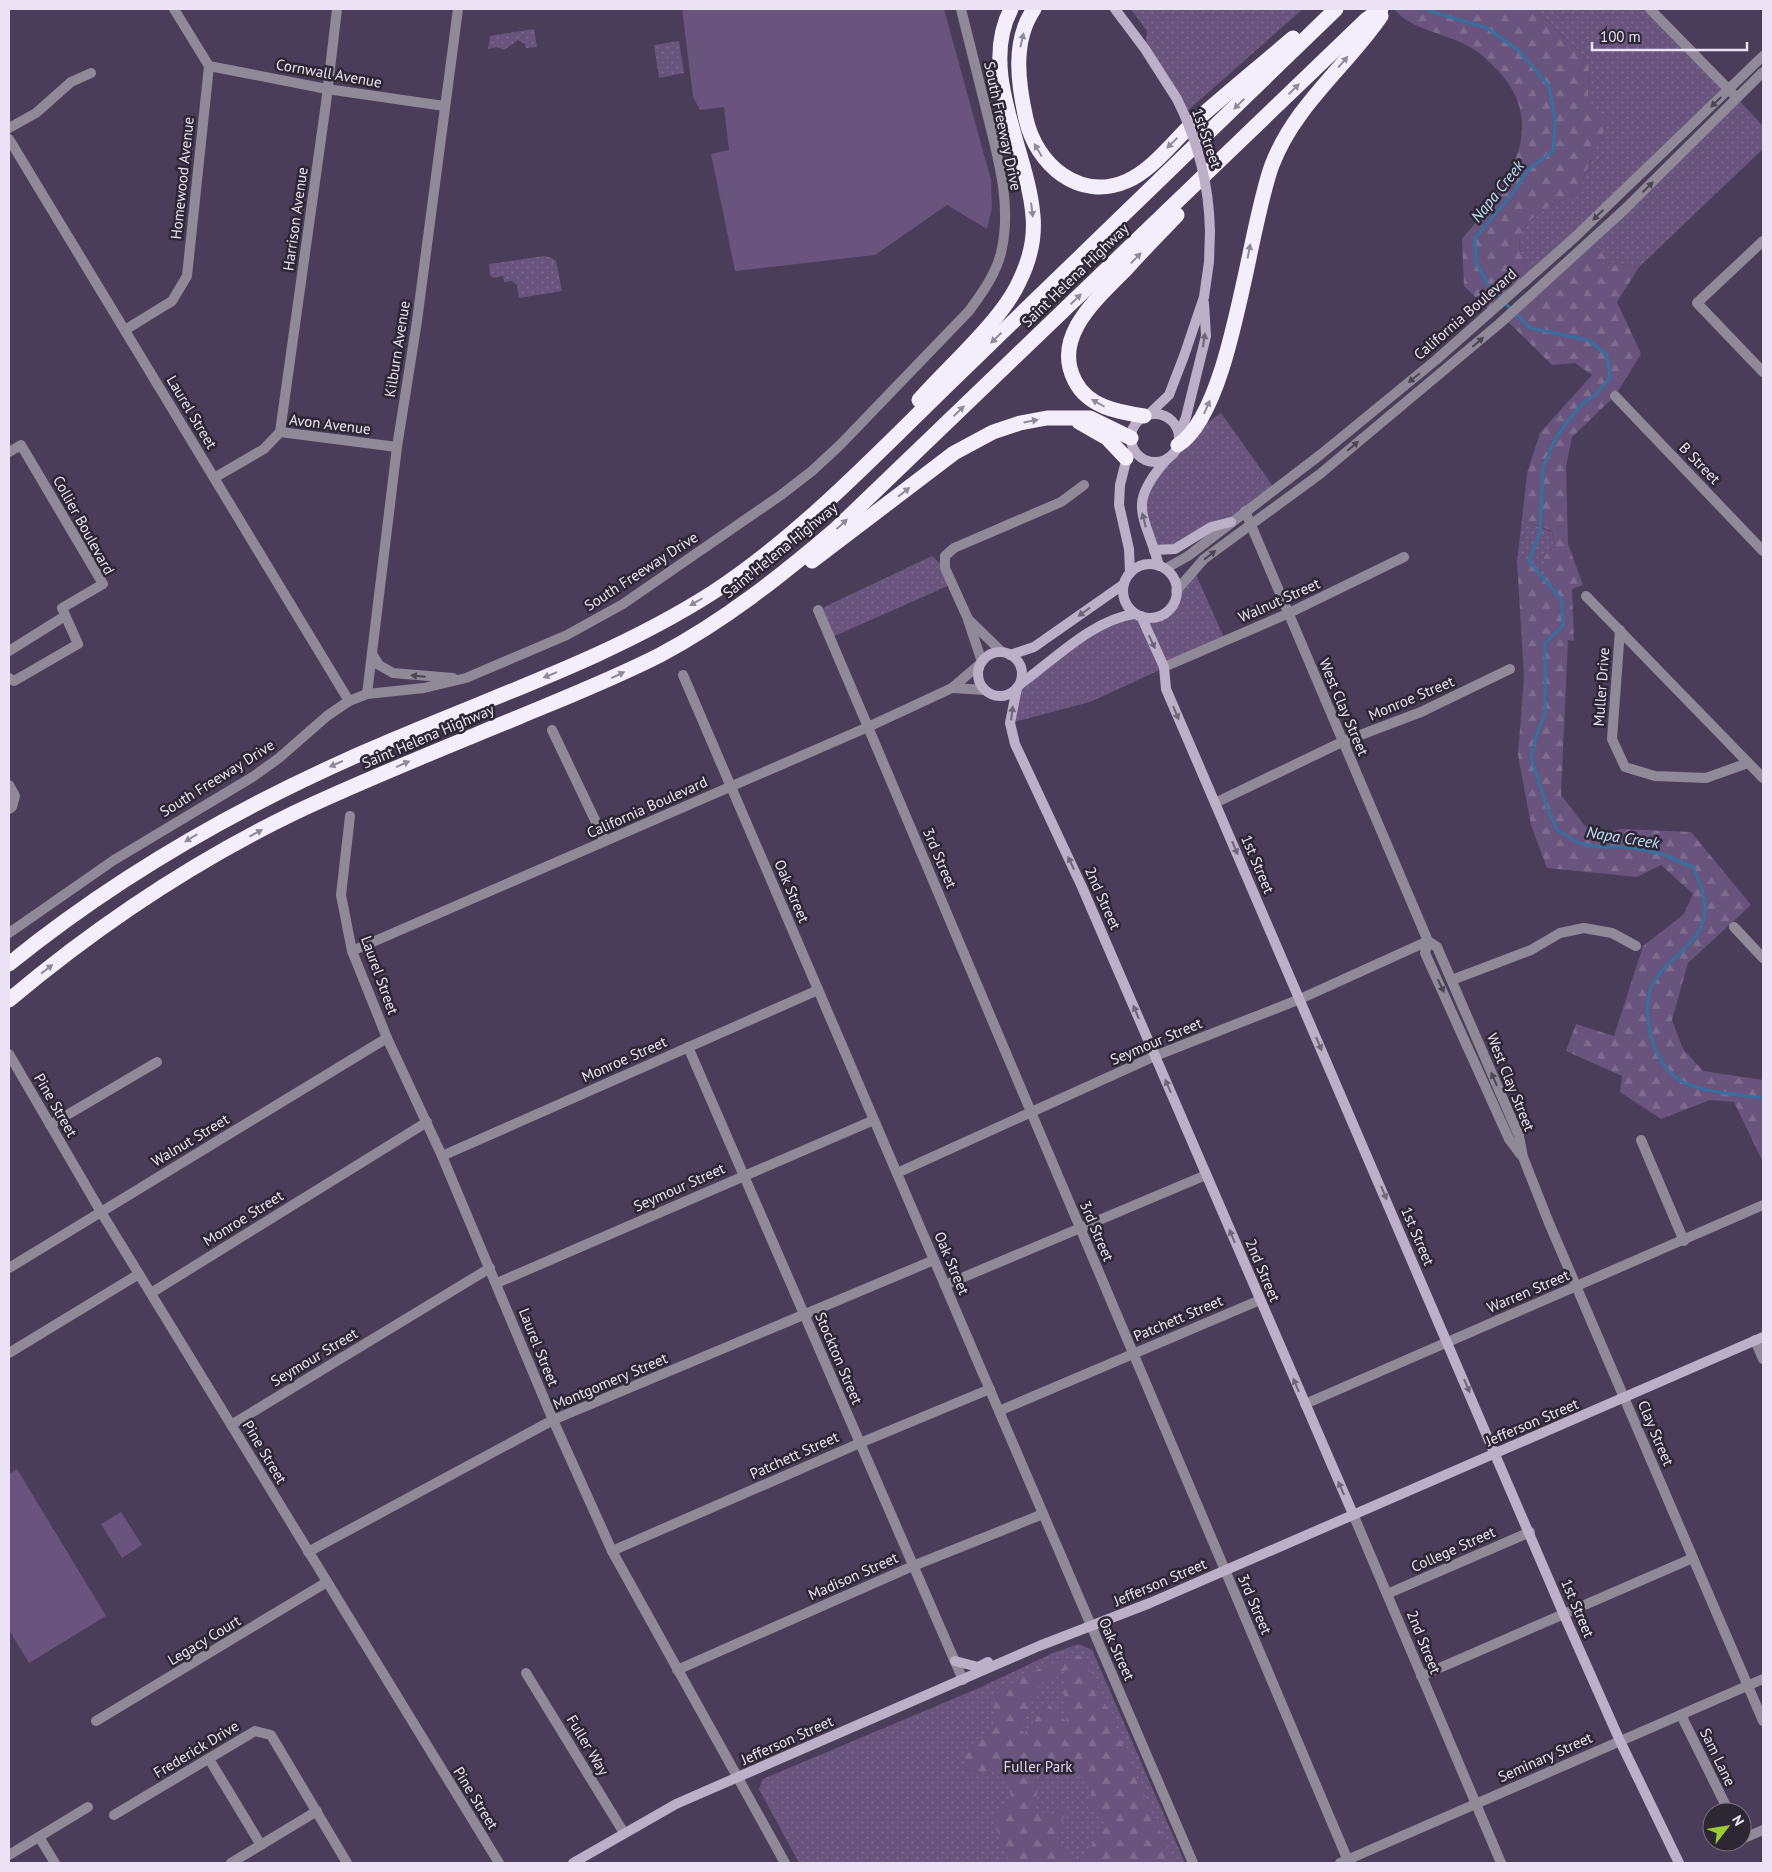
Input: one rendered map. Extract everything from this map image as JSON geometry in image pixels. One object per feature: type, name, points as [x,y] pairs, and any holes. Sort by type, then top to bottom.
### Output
[{"type":"highway","points":[[818,510],[1005,306],[1024,270],[1031,245],[1033,217],[1000,68],[1002,30],[1011,9]]},
{"type":"highway","points":[[1034,9],[1024,32],[1019,53],[1022,100],[1030,134],[1039,152],[1060,174],[1084,184],[1099,186],[1125,182],[1141,172],[1205,113],[1329,9]]},
{"type":"highway","name":"Saint Helena Highway","points":[[9,964],[119,883],[234,814],[315,774],[582,662],[648,630],[710,594],[770,553],[818,510],[1336,9]]},
{"type":"highway","name":"Saint Helena Highway","points":[[9,1000],[64,956],[137,904],[253,834],[334,795],[593,686],[660,654],[725,617],[784,573],[836,530],[1367,19],[1381,9]]},
{"type":"highway","points":[[1175,447],[1191,434],[1203,416],[1216,386],[1236,317],[1258,209],[1273,163],[1282,143],[1306,105],[1375,25],[1386,9]]},
{"type":"highway","points":[[1146,415],[1108,409],[1084,394],[1078,387],[1069,368],[1069,348],[1072,338],[1088,309],[1268,114]]},
{"type":"highway","points":[[660,654],[710,631],[747,610],[966,444],[1020,424],[1071,417],[1090,418],[1131,439]]},
{"type":"highway","points":[[1071,417],[1101,434],[1126,458]]},
{"type":"main road","name":"1st Street","points":[[1115,9],[1145,48],[1177,99],[1191,130],[1203,168],[1208,193],[1209,262],[1204,297],[1206,336],[1186,417],[1175,447],[1146,484],[1142,496],[1141,508],[1149,540],[1162,567]]},
{"type":"main road","name":"1st Street","points":[[1130,573],[1129,549],[1119,505],[1120,485],[1134,426],[1169,395],[1204,297]]},
{"type":"main road","points":[[1131,439],[1134,449],[1146,460],[1162,461],[1175,447],[1177,430],[1168,418],[1162,415],[1146,415]]},
{"type":"main road","points":[[1154,550],[1175,549],[1211,527],[1231,522]]},
{"type":"main road","points":[[1140,566],[1162,567],[1173,578],[1176,590],[1175,599],[1165,613],[1158,617],[1120,616],[1099,625],[1005,696],[998,696],[985,690],[978,677],[981,663],[990,655],[1006,654],[1034,647],[1124,584],[1130,573],[1140,566]]},
{"type":"main road","points":[[1124,584],[1124,599],[1138,615]]},
{"type":"main road","name":"1st Street","points":[[1138,615],[1164,667],[1166,689],[1564,1614],[1620,1741],[1679,1863]]},
{"type":"main road","points":[[1006,654],[1020,666],[1022,673],[1018,687]]},
{"type":"main road","name":"2nd Street","points":[[1018,687],[1010,723],[1015,744],[1082,887],[1353,1514]]},
{"type":"main road","name":"Jefferson Street","points":[[573,1863],[676,1804],[1019,1655],[1224,1570],[1759,1339]]},
{"type":"main road","points":[[955,1661],[978,1667],[1008,1653],[1019,1655]]},
{"type":"street","points":[[174,9],[209,66]]},
{"type":"street","name":"Harrison Avenue","points":[[280,432],[337,9]]},
{"type":"street","name":"Kilburn Avenue","points":[[367,694],[397,447],[417,320],[458,9]]},
{"type":"street","name":"South Freeway Drive","points":[[9,933],[114,860],[254,776],[279,758],[327,716],[349,701],[367,694],[424,688],[466,678],[538,648],[609,613],[781,495],[840,446],[970,311],[983,293],[999,260],[1005,236],[1006,216],[997,156],[961,9]]},
{"type":"street","points":[[1650,9],[1737,98]]},
{"type":"street","name":"California Boulevard","points":[[1162,567],[1188,556],[1320,455],[1491,312],[1763,56]]},
{"type":"street","name":"Cornwall Avenue","points":[[209,66],[327,89],[444,106]]},
{"type":"street","name":"Homewood Avenue","points":[[125,330],[172,300],[187,276],[209,66]]},
{"type":"street","name":"California Boulevard","points":[[1176,590],[1204,559],[1294,493],[1499,324],[1624,210],[1763,72]]},
{"type":"street","points":[[9,128],[36,113],[72,82],[91,73]]},
{"type":"street","name":"Laurel Street","points":[[9,139],[349,701]]},
{"type":"street","points":[[1763,241],[1697,303],[1763,372]]},
{"type":"street","name":"B Street","points":[[1615,396],[1763,551]]},
{"type":"street","name":"Avon Avenue","points":[[214,478],[264,449],[280,432],[397,447]]},
{"type":"street","name":"Collier Boulevard","points":[[9,452],[22,444],[103,584],[62,608],[65,616],[9,651]]},
{"type":"street","points":[[1294,493],[1296,484],[1325,462],[1320,455]]},
{"type":"street","points":[[981,663],[968,620],[943,562],[949,551],[1060,502],[1084,485]]},
{"type":"street","name":"West Clay Street","points":[[1245,511],[1287,614],[1428,941],[1437,948],[1452,980],[1519,1136],[1523,1157]]},
{"type":"street","name":"Walnut Street","points":[[1164,667],[1287,614],[1404,557]]},
{"type":"street","name":"Muller Drive","points":[[1586,596],[1763,778]]},
{"type":"street","name":"3rd Street","points":[[818,610],[1133,1353],[1345,1862]]},
{"type":"street","points":[[9,678],[14,681],[78,644],[65,616]]},
{"type":"street","points":[[968,620],[1006,654]]},
{"type":"street","name":"Muller Drive","points":[[1620,630],[1612,739],[1625,767],[1655,776],[1706,778],[1748,762]]},
{"type":"street","points":[[372,654],[379,664],[393,673],[466,678]]},
{"type":"street","name":"California Boulevard","points":[[352,951],[952,688],[981,663]]},
{"type":"street","name":"Monroe Street","points":[[1215,803],[1342,742],[1421,712],[1510,669]]},
{"type":"street","name":"Oak Street","points":[[683,676],[1193,1863]]},
{"type":"street","name":"California Boulevard","points":[[952,688],[985,690]]},
{"type":"street","points":[[552,730],[605,841]]},
{"type":"street","points":[[9,786],[15,796],[12,807],[9,809]]},
{"type":"street","name":"Laurel Street","points":[[350,816],[341,895],[352,951],[387,1038],[442,1156],[612,1551],[785,1863]]},
{"type":"street","points":[[1734,927],[1763,958]]},
{"type":"street","points":[[1452,980],[1531,950],[1560,933],[1584,928],[1612,933],[1636,946]]},
{"type":"street","name":"West Clay Street","points":[[1428,941],[1425,953],[1509,1139],[1523,1157]]},
{"type":"street","name":"Seymour Street","points":[[897,1173],[1155,1056],[1300,999],[1428,941]]},
{"type":"street","name":"Monroe Street","points":[[442,1156],[818,990]]},
{"type":"street","name":"Walnut Street","points":[[9,1268],[387,1038]]},
{"type":"street","name":"Stockton Street","points":[[688,1047],[963,1680]]},
{"type":"street","name":"Pine Street","points":[[9,1054],[150,1293],[499,1863]]},
{"type":"street","points":[[50,1125],[157,1062]]},
{"type":"street","name":"Seymour Street","points":[[497,1283],[874,1120]]},
{"type":"street","name":"Monroe Street","points":[[150,1293],[427,1122]]},
{"type":"street","points":[[1641,1140],[1684,1241]]},
{"type":"street","name":"Clay Street","points":[[1523,1157],[1576,1286],[1763,1721]]},
{"type":"street","points":[[945,1285],[1206,1175]]},
{"type":"street","name":"Warren Street","points":[[1304,1404],[1684,1241],[1763,1205]]},
{"type":"street","name":"Montgomery Street","points":[[308,1552],[554,1420],[805,1316],[934,1260]]},
{"type":"street","name":"Seymour Street","points":[[231,1425],[490,1268]]},
{"type":"street","points":[[9,1354],[139,1274]]},
{"type":"street","name":"Patchett Street","points":[[999,1411],[1260,1300]]},
{"type":"street","points":[[1759,1339],[1763,1359]]},
{"type":"street","name":"Patchett Street","points":[[612,1551],[860,1443],[990,1390]]},
{"type":"street","name":"Madison Street","points":[[677,1670],[913,1566],[1043,1514]]},
{"type":"street","name":"2nd Street","points":[[1353,1514],[1502,1863]]},
{"type":"street","name":"College Street","points":[[1388,1594],[1530,1532]]},
{"type":"street","points":[[1421,1676],[1693,1558]]},
{"type":"street","name":"Legacy Court","points":[[96,1721],[327,1582]]},
{"type":"street","name":"Fuller Way","points":[[526,1673],[624,1833]]},
{"type":"street","name":"Seminary Street","points":[[1345,1862],[1763,1680]]},
{"type":"street","name":"Sam Lane","points":[[1681,1715],[1723,1802]]},
{"type":"street","name":"Frederick Drive","points":[[114,1815],[255,1731],[272,1735],[347,1863]]},
{"type":"street","points":[[209,1759],[261,1845]]},
{"type":"street","points":[[9,1855],[88,1807]]},
{"type":"street","points":[[231,1863],[317,1811]]},
{"type":"street","points":[[39,1837],[55,1863]]},
{"type":"green space","points":[[682,9],[944,9],[991,180],[992,208],[987,229],[947,205],[875,255],[735,271],[711,154],[729,150],[724,107],[700,110],[693,97]]},
{"type":"green space","points":[[1131,9],[1303,9],[1184,114],[1145,49],[1147,31]]},
{"type":"green space","points":[[1394,9],[1535,9],[1589,61],[1588,103],[1609,118],[1577,193],[1548,207],[1529,221],[1523,229],[1520,239],[1520,250],[1532,275],[1491,312],[1464,286],[1462,239],[1492,201],[1505,181],[1515,160],[1521,139],[1521,117],[1515,95],[1500,73],[1477,51],[1419,27],[1401,16]]},
{"type":"green space","points":[[1535,9],[1650,9],[1729,89],[1532,275],[1520,250],[1520,239],[1523,229],[1529,221],[1548,207],[1577,193],[1591,161],[1588,104],[1589,61]]},
{"type":"green space","points":[[534,29],[537,47],[526,48],[525,44],[518,40],[504,50],[497,47],[488,49],[490,36]]},
{"type":"green space","points":[[679,41],[684,73],[659,78],[654,45]]},
{"type":"green space","points":[[1737,98],[1763,126],[1763,149],[1639,267],[1612,263],[1590,241]]},
{"type":"green space","points":[[1590,241],[1612,263],[1639,267],[1617,302],[1641,354],[1615,396],[1572,437],[1566,467],[1568,544],[1583,585],[1572,589],[1574,641],[1568,640],[1561,795],[1585,826],[1605,833],[1621,829],[1691,832],[1751,905],[1688,963],[1672,1020],[1683,1049],[1703,1071],[1763,1080],[1763,1162],[1734,1102],[1710,1100],[1661,1119],[1620,1092],[1622,1076],[1566,1051],[1576,1024],[1614,1036],[1643,946],[1684,914],[1693,894],[1661,865],[1637,877],[1547,868],[1531,825],[1518,755],[1524,676],[1517,561],[1529,561],[1544,580],[1544,557],[1554,546],[1552,531],[1522,520],[1527,473],[1540,433],[1592,375],[1575,363],[1552,365],[1505,319]]},
{"type":"green space","points":[[543,256],[550,257],[556,261],[562,291],[519,298],[517,285],[512,281],[504,282],[503,276],[493,278],[490,275],[489,264]]},
{"type":"green space","points":[[1221,413],[1275,489],[1231,522],[1175,549],[1154,550],[1142,496],[1158,470],[1176,449]]},
{"type":"green space","points":[[1522,520],[1552,532],[1554,546],[1544,558],[1544,581],[1529,561],[1517,561]]},
{"type":"green space","points":[[932,556],[945,568],[952,584],[830,638],[818,610]]},
{"type":"green space","points":[[1194,570],[1225,640],[1090,702],[1010,723],[1017,688],[1099,625],[1141,616],[1157,617],[1165,613],[1171,607],[1176,591]]},
{"type":"green space","points":[[17,1469],[106,1616],[29,1663],[9,1630],[9,1474]]},
{"type":"green space","points":[[121,1512],[142,1545],[122,1558],[101,1524]]},
{"type":"green space","name":"Fuller Park","points":[[1079,1644],[1092,1650],[1185,1863],[799,1863],[759,1789],[763,1779],[979,1688],[1053,1653]]},
{"type":"green space","points":[[1079,1655],[1086,1662],[1174,1863],[1082,1863],[1107,1818],[1088,1810],[1092,1790],[1069,1765],[1031,1765],[1021,1776],[1038,1785],[1035,1809],[1052,1817],[1068,1805],[1057,1837],[1066,1854],[1078,1863],[1007,1863],[1009,1861],[992,1817],[1011,1797],[1008,1782],[995,1772],[966,1773],[964,1752],[977,1740],[993,1732],[996,1720],[992,1699],[1022,1678]],"holes":[[[1069,1669],[1063,1689],[1067,1722],[1048,1704],[1020,1739],[1025,1714],[1039,1686],[1056,1674]]]},
{"type":"waterway","name":"Napa Creek","points":[[1423,9],[1487,28],[1518,50],[1549,86],[1555,120],[1553,151],[1528,170],[1513,193],[1475,238],[1476,262],[1490,288],[1530,328],[1588,340],[1607,355],[1610,378],[1596,394],[1579,407],[1556,437],[1543,468],[1540,532],[1529,561],[1561,599],[1563,626],[1545,643],[1545,714],[1537,733],[1531,757],[1546,805],[1557,830],[1579,843],[1600,847],[1627,847],[1659,853],[1693,867],[1704,898],[1704,918],[1695,937],[1664,968],[1652,986],[1647,1010],[1651,1037],[1662,1061],[1678,1079],[1696,1087],[1763,1098]]}]
